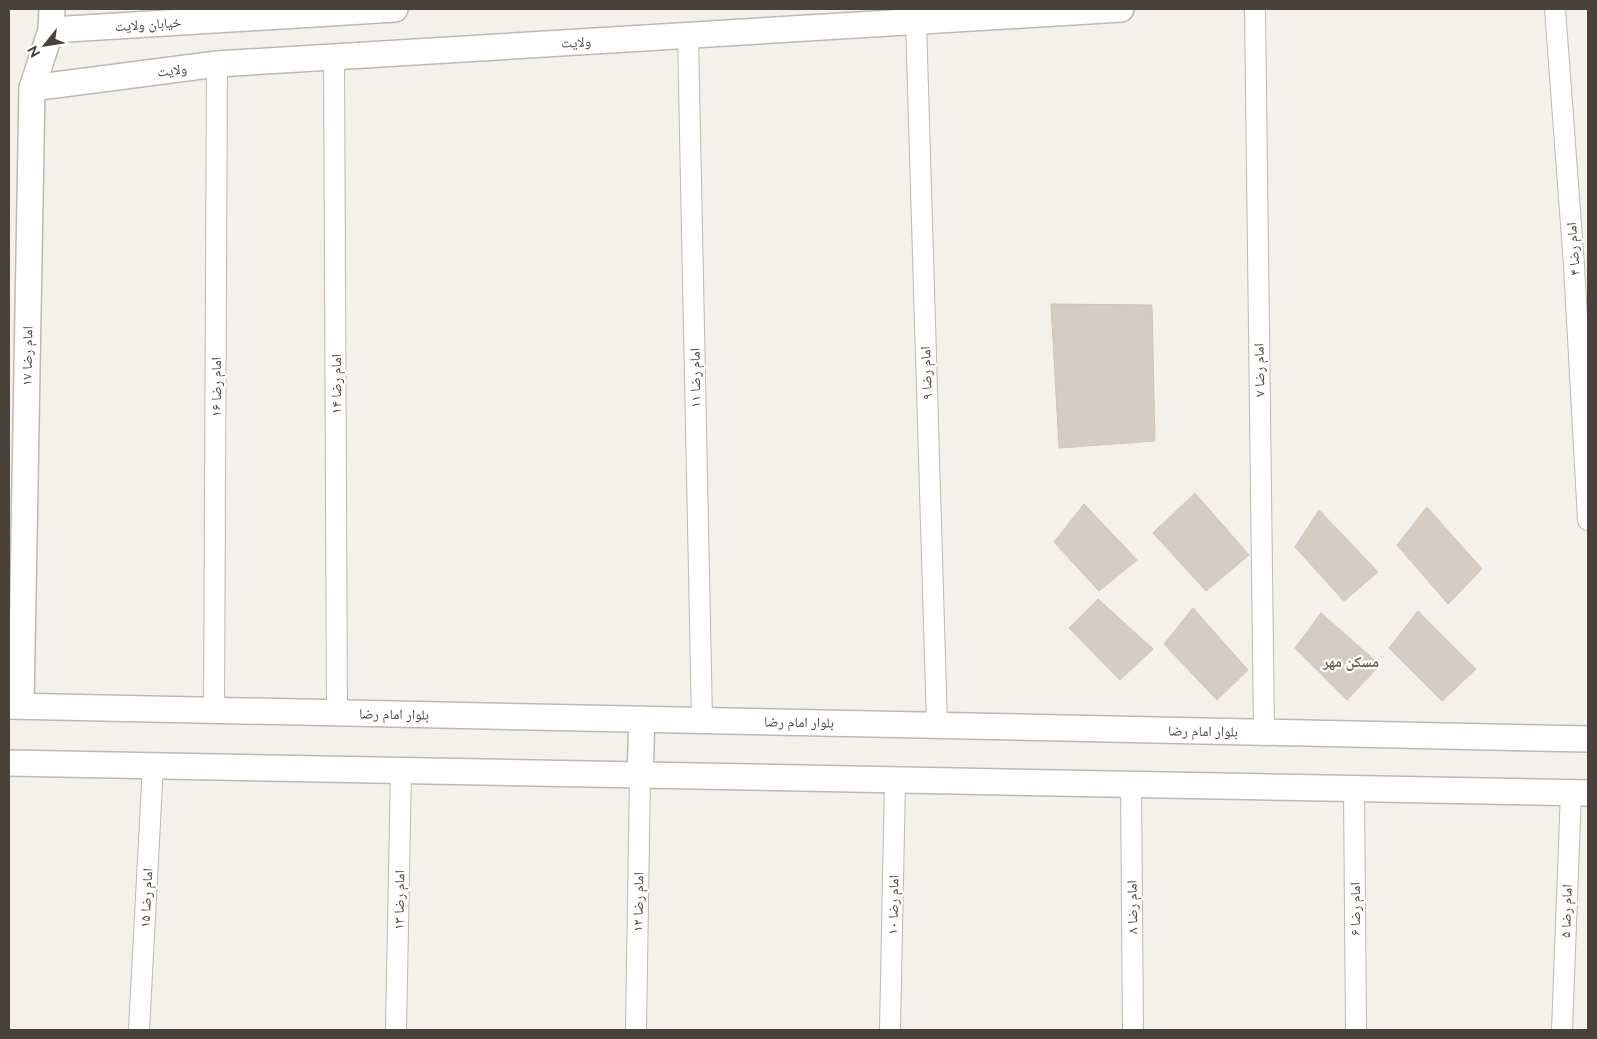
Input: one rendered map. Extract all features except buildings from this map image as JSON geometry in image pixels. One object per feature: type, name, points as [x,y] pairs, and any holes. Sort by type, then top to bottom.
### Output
[{"type":"street","name":"خیابان ولایت","points":[[51,19],[394,9]]},
{"type":"street","name":"ولایت","points":[[32,88],[217,64],[1061,11],[1121,9]]},
{"type":"street","name":"امام رضا ۷","points":[[1254,9],[1264,732]]},
{"type":"street","name":"امام رضا ۴","points":[[1555,9],[1581,264],[1588,520]]},
{"type":"street","name":"امام رضا ۱۷","points":[[15,706],[32,88],[51,19]]},
{"type":"street","name":"امام رضا ۹","points":[[916,21],[937,725]]},
{"type":"street","name":"امام رضا ۱۱","points":[[688,35],[702,720]]},
{"type":"street","name":"امام رضا ۱۴","points":[[334,56],[337,712]]},
{"type":"street","name":"امام رضا ۱۶","points":[[214,710],[217,64]]},
{"type":"street","name":"بلوار امام رضا","points":[[15,706],[1588,739]]},
{"type":"street","points":[[640,774],[642,719]]},
{"type":"street","points":[[9,762],[1580,792]]},
{"type":"street","name":"امام رضا ۱۵","points":[[139,1030],[153,765]]},
{"type":"street","name":"امام رضا ۱۳","points":[[396,1030],[402,770]]},
{"type":"street","name":"امام رضا ۱۲","points":[[636,1030],[640,774]]},
{"type":"street","name":"امام رضا ۱۰","points":[[890,1030],[895,780]]},
{"type":"street","name":"امام رضا ۸","points":[[1131,784],[1133,1030]]},
{"type":"street","name":"امام رضا ۶","points":[[1354,788],[1356,1030]]},
{"type":"street","name":"امام رضا ۵","points":[[1562,1030],[1580,792]]},
{"type":"district","name":"مسکن مهر","points":[[1351,662]]}]
